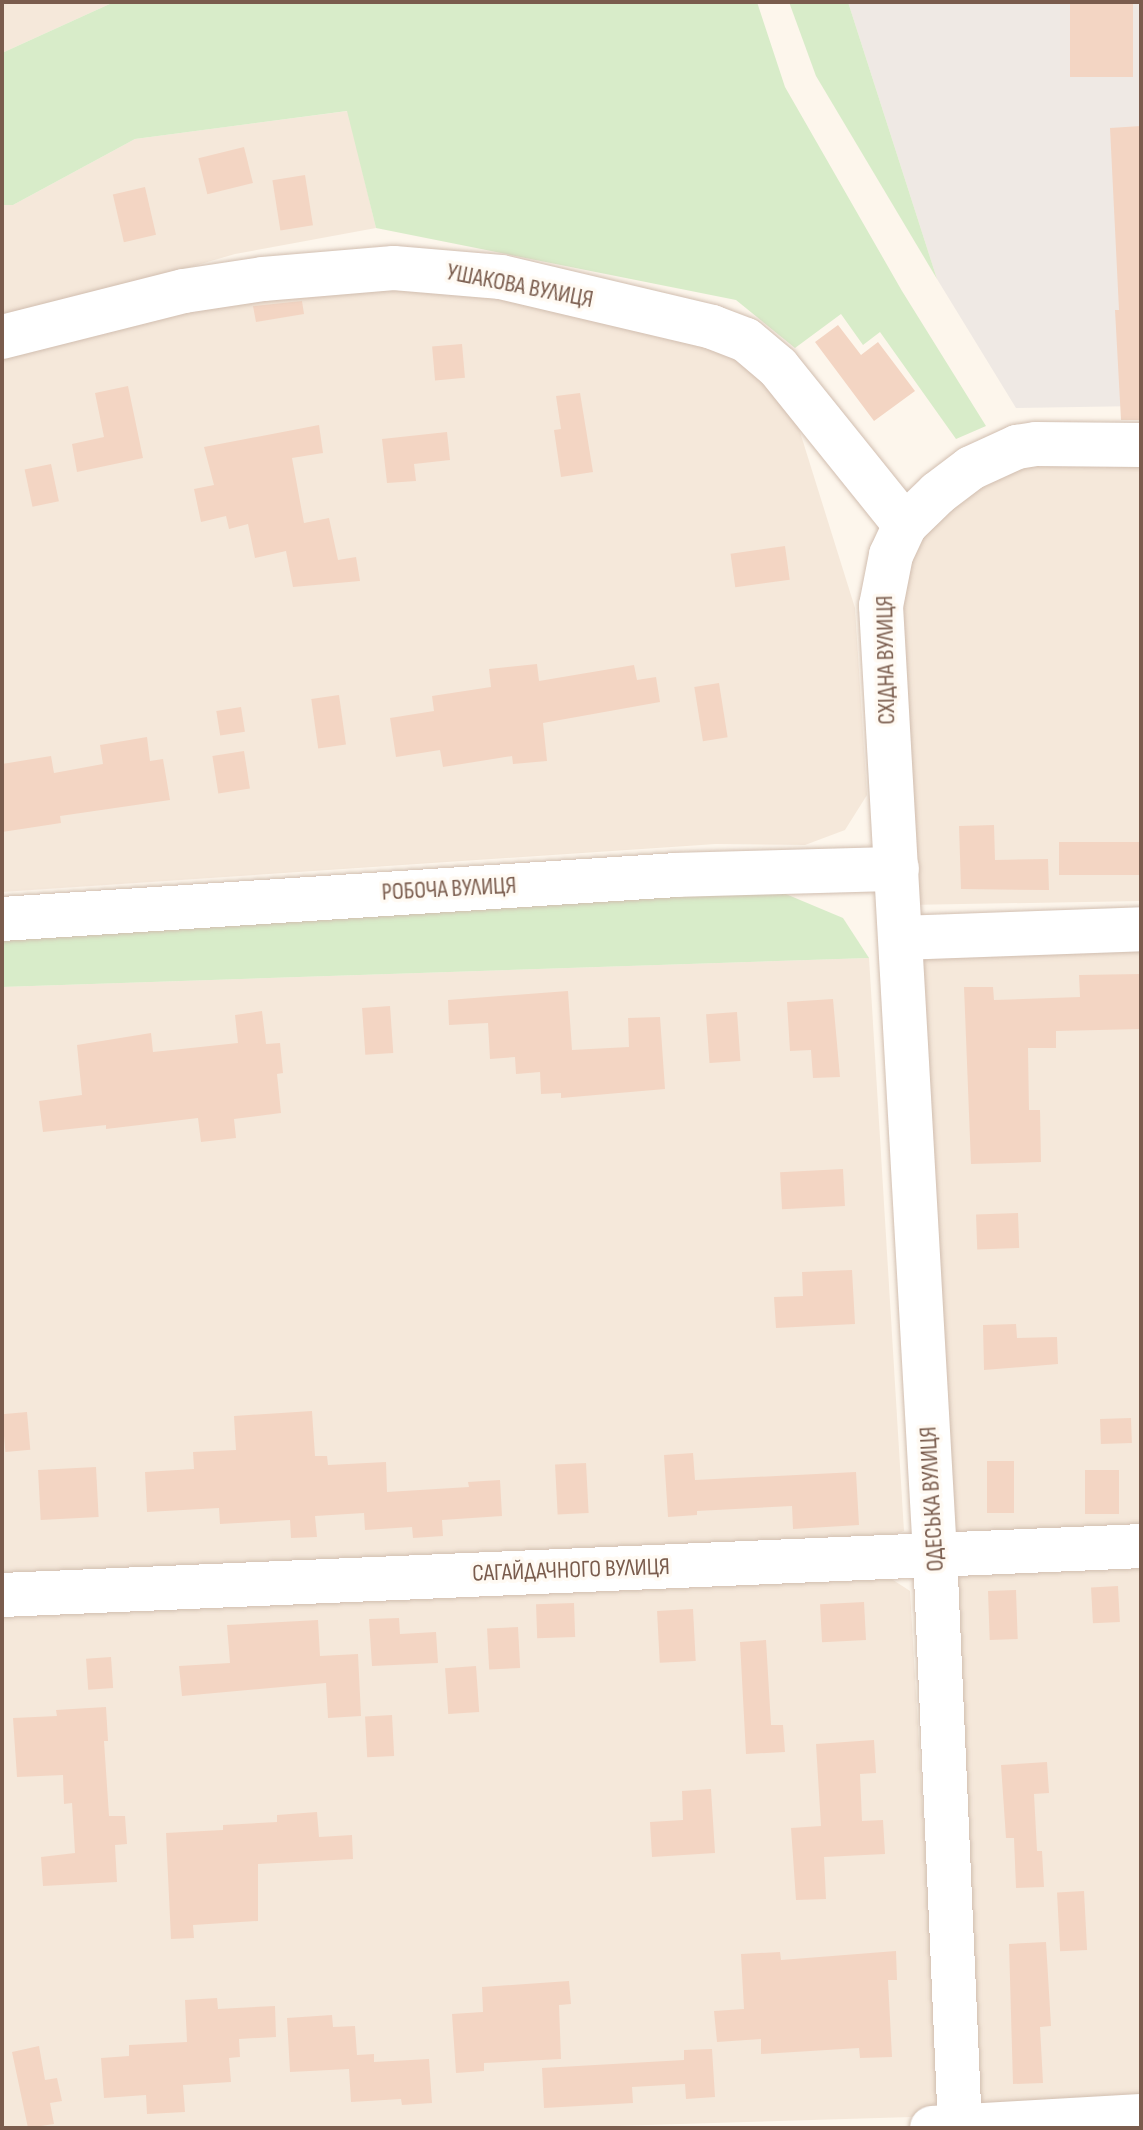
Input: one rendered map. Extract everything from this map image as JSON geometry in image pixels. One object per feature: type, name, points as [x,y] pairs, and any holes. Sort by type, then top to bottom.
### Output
[{"type":"street","name":"УШАКОВА ВУЛИЦЯ","points":[[2,337],[184,291],[263,279],[394,268],[501,277],[712,327],[746,340],[778,367],[905,525]]},
{"type":"street","name":"СХІДНА ВУЛИЦЯ","points":[[897,869],[881,606],[891,555],[905,525],[938,493],[971,468],[1017,447],[1071,443],[1141,445]]},
{"type":"street","name":"РОБОЧА ВУЛИЦЯ","points":[[2,919],[677,875],[897,869]]},
{"type":"street","name":"ОДЕСЬКА ВУЛИЦЯ","points":[[897,869],[935,1554],[951,2128]]},
{"type":"street","points":[[901,938],[1141,929]]},
{"type":"street","name":"САГАЙДАЧНОГО ВУЛИЦЯ","points":[[2,1595],[1141,1546]]},
{"type":"street","points":[[951,2128],[1141,2116]]},
{"type":"shaded area","points":[[2,2],[114,2],[2,53]]},
{"type":"shaded area","points":[[848,2],[1141,2],[1141,406],[1016,408],[937,279]]},
{"type":"shaded area","points":[[348,111],[376,228],[235,254],[2,322],[2,205],[13,205],[135,139]]},
{"type":"shaded area","points":[[392,261],[733,336],[795,416],[855,608],[867,795],[845,830],[805,845],[716,844],[2,892],[2,351]]},
{"type":"shaded area","points":[[1141,456],[1141,901],[907,905],[891,623],[917,525],[1008,465]]},
{"type":"shaded area","points":[[1141,944],[1141,1535],[970,1542],[946,1532],[913,950]]},
{"type":"shaded area","points":[[869,958],[904,1531],[879,1540],[2,1573],[2,987]]},
{"type":"shaded area","points":[[1141,1565],[1141,2102],[991,2110],[974,2095],[949,1584],[968,1573]]},
{"type":"shaded area","points":[[884,1574],[910,1591],[940,2101],[912,2117],[549,2128],[2,2128],[2,1616]]},
{"type":"green space","points":[[114,2],[757,2],[785,87],[902,291],[986,426],[956,439],[880,332],[863,345],[841,314],[795,348],[736,300],[376,228],[347,111],[135,139],[13,205],[2,205],[2,53]]},
{"type":"green space","points":[[789,2],[848,2],[937,279],[816,76]]},
{"type":"green space","points":[[719,882],[781,892],[843,918],[869,958],[2,987],[2,937]]},
{"type":"building","points":[[1070,2],[1133,2],[1133,77],[1070,77]]},
{"type":"building","points":[[1141,126],[1141,420],[1121,420],[1110,128]]},
{"type":"building","points":[[244,147],[253,183],[207,194],[198,158]]},
{"type":"building","points":[[305,175],[313,225],[280,231],[272,180]]},
{"type":"building","points":[[145,187],[156,235],[124,242],[113,194]]},
{"type":"building","points":[[302,301],[304,314],[256,322],[253,306]]},
{"type":"building","points":[[838,325],[861,355],[878,342],[915,391],[874,421],[815,342]]},
{"type":"building","points":[[462,344],[465,378],[435,380],[432,347]]},
{"type":"building","points":[[128,386],[143,458],[77,472],[72,444],[104,437],[95,393]]},
{"type":"building","points":[[580,393],[593,472],[561,477],[554,430],[561,429],[556,396]]},
{"type":"building","points":[[319,425],[323,453],[292,458],[304,523],[329,518],[338,560],[356,557],[360,581],[293,587],[286,551],[255,558],[248,524],[229,529],[226,516],[201,522],[194,489],[214,485],[204,447]]},
{"type":"building","points":[[447,432],[450,460],[414,464],[416,481],[387,483],[382,439]]},
{"type":"building","points":[[51,464],[59,501],[32,507],[25,470]]},
{"type":"building","points":[[785,546],[790,580],[735,587],[731,554]]},
{"type":"building","points":[[537,664],[539,681],[634,665],[637,680],[656,677],[660,702],[543,723],[547,761],[513,764],[512,756],[443,767],[440,750],[396,757],[390,718],[434,711],[432,696],[491,687],[489,669]]},
{"type":"building","points":[[719,683],[728,737],[703,741],[694,687]]},
{"type":"building","points":[[339,695],[346,745],[318,748],[311,699]]},
{"type":"building","points":[[241,707],[245,732],[220,736],[216,711]]},
{"type":"building","points":[[147,737],[150,761],[163,759],[170,800],[60,816],[61,823],[2,832],[2,764],[51,756],[54,773],[103,764],[100,745]]},
{"type":"building","points":[[244,751],[250,789],[218,794],[212,756]]},
{"type":"building","points":[[994,825],[995,860],[1048,859],[1049,890],[961,889],[959,826]]},
{"type":"building","points":[[1059,842],[1141,842],[1141,875],[1059,875]]},
{"type":"building","points":[[1141,974],[1141,1029],[1056,1031],[1056,1048],[1028,1048],[1029,1110],[1040,1110],[1041,1162],[971,1164],[964,987],[993,987],[994,1000],[1080,997],[1079,975]]},
{"type":"building","points":[[568,991],[572,1050],[629,1047],[628,1018],[660,1017],[665,1089],[561,1098],[561,1093],[541,1094],[540,1072],[516,1074],[515,1057],[490,1059],[488,1023],[449,1025],[448,1000]]},
{"type":"building","points":[[833,999],[840,1077],[813,1078],[811,1050],[790,1051],[787,1002]]},
{"type":"building","points":[[390,1006],[393,1053],[365,1055],[362,1008]]},
{"type":"building","points":[[262,1011],[266,1044],[280,1043],[283,1073],[277,1074],[281,1113],[234,1119],[236,1138],[201,1142],[198,1118],[106,1129],[106,1125],[43,1132],[39,1101],[82,1095],[77,1045],[151,1033],[153,1052],[238,1043],[235,1015]]},
{"type":"building","points":[[737,1012],[740,1061],[709,1063],[706,1014]]},
{"type":"building","points":[[843,1169],[845,1206],[782,1209],[780,1172]]},
{"type":"building","points":[[1018,1213],[1019,1248],[977,1249],[976,1214]]},
{"type":"building","points":[[852,1270],[855,1324],[776,1328],[774,1297],[803,1296],[802,1272]]},
{"type":"building","points":[[1016,1324],[1017,1338],[1057,1337],[1058,1364],[984,1370],[983,1325]]},
{"type":"building","points":[[312,1411],[315,1456],[327,1456],[328,1465],[386,1462],[387,1492],[469,1487],[468,1482],[500,1480],[502,1516],[442,1520],[443,1536],[413,1538],[412,1527],[365,1530],[364,1513],[315,1516],[317,1537],[291,1538],[290,1520],[220,1524],[219,1508],[147,1512],[145,1472],[194,1469],[193,1452],[236,1450],[234,1416]]},
{"type":"building","points":[[27,1412],[30,1450],[5,1452],[2,1414]]},
{"type":"building","points":[[1131,1418],[1132,1443],[1101,1444],[1100,1419]]},
{"type":"building","points":[[693,1453],[695,1480],[856,1472],[859,1525],[793,1529],[792,1506],[697,1511],[697,1515],[668,1517],[664,1455]]},
{"type":"building","points":[[987,1461],[1014,1461],[1014,1513],[987,1513]]},
{"type":"building","points":[[586,1463],[589,1513],[558,1515],[555,1465]]},
{"type":"building","points":[[96,1467],[99,1517],[41,1520],[38,1470]]},
{"type":"building","points":[[1085,1470],[1119,1470],[1119,1514],[1085,1514]]},
{"type":"building","points":[[1118,1586],[1120,1622],[1093,1623],[1091,1587]]},
{"type":"building","points":[[1016,1590],[1018,1639],[990,1640],[988,1591]]},
{"type":"building","points":[[864,1602],[866,1640],[822,1642],[820,1604]]},
{"type":"building","points":[[574,1603],[575,1637],[537,1638],[536,1604]]},
{"type":"building","points":[[693,1609],[696,1661],[660,1663],[657,1611]]},
{"type":"building","points":[[399,1618],[400,1634],[436,1632],[438,1663],[372,1666],[369,1619]]},
{"type":"building","points":[[318,1620],[320,1656],[358,1654],[361,1716],[328,1718],[326,1683],[182,1696],[179,1666],[230,1663],[227,1625]]},
{"type":"building","points":[[518,1627],[520,1668],[489,1670],[487,1629]]},
{"type":"building","points":[[766,1640],[771,1725],[783,1725],[785,1752],[746,1754],[740,1642]]},
{"type":"building","points":[[111,1657],[113,1688],[88,1690],[86,1659]]},
{"type":"building","points":[[476,1666],[479,1712],[448,1714],[445,1668]]},
{"type":"building","points":[[106,1707],[108,1741],[104,1741],[109,1816],[125,1816],[127,1844],[115,1845],[117,1882],[43,1886],[41,1857],[75,1853],[72,1803],[64,1804],[63,1775],[17,1777],[13,1718],[57,1716],[56,1710]]},
{"type":"building","points":[[392,1715],[394,1756],[367,1757],[365,1716]]},
{"type":"building","points":[[874,1740],[876,1773],[860,1774],[862,1821],[883,1820],[885,1854],[824,1857],[826,1899],[796,1900],[791,1828],[821,1826],[816,1744]]},
{"type":"building","points":[[1047,1762],[1049,1793],[1034,1794],[1037,1851],[1042,1851],[1044,1887],[1016,1888],[1014,1838],[1006,1838],[1001,1765]]},
{"type":"building","points":[[711,1789],[715,1853],[652,1857],[650,1822],[683,1820],[682,1791]]},
{"type":"building","points":[[317,1812],[319,1837],[352,1835],[353,1859],[258,1864],[258,1921],[193,1925],[194,1938],[171,1939],[166,1833],[223,1830],[223,1825],[277,1822],[277,1815]]},
{"type":"building","points":[[1084,1891],[1087,1950],[1060,1951],[1057,1892]]},
{"type":"building","points":[[1046,1942],[1051,2026],[1040,2027],[1043,2083],[1013,2084],[1009,1944]]},
{"type":"building","points":[[896,1951],[897,1980],[888,1980],[892,2057],[860,2058],[859,2048],[761,2054],[761,2039],[717,2042],[714,2011],[744,2009],[741,1954],[780,1952],[781,1960]]},
{"type":"building","points":[[569,1981],[571,2004],[559,2005],[561,2059],[484,2063],[484,2071],[456,2073],[452,2014],[483,2012],[482,1987]]},
{"type":"building","points":[[217,1998],[218,2009],[275,2006],[276,2037],[239,2039],[240,2057],[229,2058],[231,2082],[183,2085],[185,2112],[147,2114],[146,2095],[104,2098],[101,2058],[129,2056],[129,2045],[187,2042],[185,2000]]},
{"type":"building","points":[[332,2015],[333,2027],[355,2026],[357,2055],[374,2054],[374,2062],[429,2059],[432,2103],[402,2105],[401,2099],[351,2102],[349,2069],[290,2072],[287,2018]]},
{"type":"building","points":[[39,2046],[45,2080],[57,2078],[62,2101],[50,2103],[54,2124],[28,2128],[12,2052]]},
{"type":"building","points":[[712,2049],[715,2097],[686,2099],[685,2084],[632,2087],[633,2103],[544,2108],[542,2068],[684,2060],[684,2050]]}]
